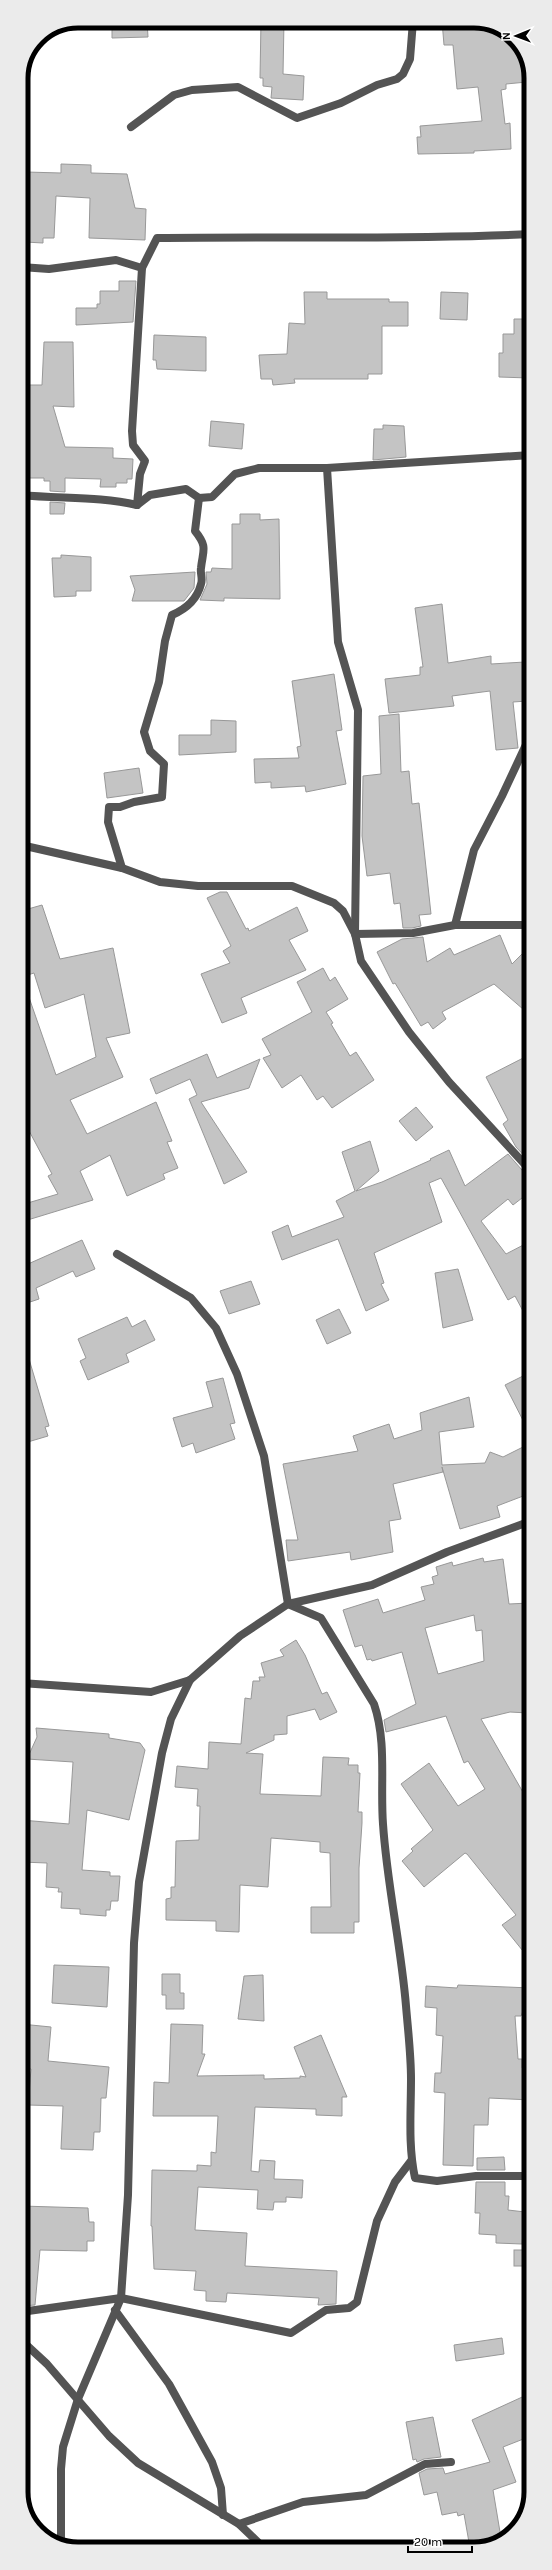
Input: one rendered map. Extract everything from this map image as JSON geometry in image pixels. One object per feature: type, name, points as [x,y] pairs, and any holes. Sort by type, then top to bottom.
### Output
[{"type":"street","points":[[131,127],[174,95],[192,90],[238,87],[297,118],[341,103],[377,85],[397,79],[403,74],[410,59],[412,28]]},
{"type":"street","points":[[137,505],[140,474],[145,461],[133,445],[134,380],[140,337],[142,268],[156,238],[254,236],[422,238],[524,234]]},
{"type":"street","points":[[28,268],[49,269],[116,260],[142,268]]},
{"type":"street","points":[[137,505],[150,495],[186,489],[199,498],[212,497],[235,474],[248,470],[272,467],[327,468],[524,455]]},
{"type":"street","points":[[327,468],[338,642],[358,710],[359,767],[354,934]]},
{"type":"street","points":[[28,496],[68,499],[110,498],[137,505]]},
{"type":"street","points":[[122,868],[112,842],[108,812],[109,807],[120,807],[134,802],[162,797],[164,764],[150,752],[144,732],[159,682],[165,641],[172,615],[188,608],[202,583],[201,568],[205,554],[204,542],[195,532],[199,498]]},
{"type":"street","points":[[455,925],[474,850],[512,777],[524,750]]},
{"type":"street","points":[[28,847],[122,868],[160,882],[180,885],[292,886],[319,895],[334,903],[343,911],[354,934],[361,961],[409,1032],[449,1082],[524,1163]]},
{"type":"street","points":[[354,934],[413,933],[455,925],[524,925]]},
{"type":"street","points":[[117,1254],[191,1298],[216,1328],[241,1386],[264,1456],[288,1604]]},
{"type":"street","points":[[61,2539],[62,2454],[78,2399],[121,2298],[128,2195],[134,1943],[139,1882],[162,1753],[171,1719],[190,1680],[240,1636],[288,1604],[372,1585],[447,1552],[524,1523]]},
{"type":"street","points":[[288,1604],[321,1618],[374,1704],[379,1719],[382,1748],[381,1788],[383,1826],[408,2037],[411,2076],[411,2161],[415,2178],[437,2181],[476,2176],[524,2176]]},
{"type":"street","points":[[28,1683],[151,1692],[190,1680]]},
{"type":"street","points":[[28,2311],[121,2298],[291,2333],[326,2310],[338,2310],[352,2307],[357,2302],[373,2234],[385,2200],[395,2182],[411,2161]]},
{"type":"street","points":[[115,2310],[169,2384],[212,2462],[221,2488],[223,2515]]},
{"type":"street","points":[[28,2346],[78,2399],[109,2436],[138,2463],[239,2524],[258,2542]]},
{"type":"street","points":[[239,2524],[303,2502],[366,2495],[425,2464],[451,2462]]},
{"type":"building","points":[[112,28],[147,28],[148,37],[112,38]]},
{"type":"building","points":[[261,28],[284,28],[283,74],[304,76],[303,100],[271,98],[272,87],[263,86],[263,78],[260,78]]},
{"type":"building","points":[[443,28],[484,29],[496,33],[496,56],[518,56],[524,71],[524,82],[506,84],[506,89],[501,90],[505,124],[510,123],[511,149],[474,151],[474,153],[418,154],[417,137],[421,137],[420,126],[482,121],[478,87],[457,89],[453,45],[444,45]]},
{"type":"building","points":[[61,164],[91,165],[91,173],[127,174],[135,208],[146,209],[145,240],[89,238],[90,198],[56,196],[54,238],[43,238],[43,243],[28,242],[28,172],[61,173]]},
{"type":"building","points":[[119,281],[136,281],[133,322],[76,325],[76,308],[97,308],[97,304],[100,304],[100,291],[119,291]]},
{"type":"building","points":[[304,292],[327,292],[327,299],[389,299],[389,302],[408,302],[408,326],[382,326],[382,374],[368,374],[368,379],[294,379],[295,383],[273,385],[272,379],[261,379],[259,355],[287,354],[289,323],[305,324]]},
{"type":"building","points":[[441,292],[468,293],[467,320],[440,319]]},
{"type":"building","points":[[514,319],[524,319],[524,378],[499,377],[499,353],[503,353],[503,334],[514,334]]},
{"type":"building","points":[[154,335],[206,337],[206,371],[157,369],[156,360],[153,360]]},
{"type":"building","points":[[44,342],[73,342],[74,407],[53,406],[65,447],[113,448],[113,458],[133,459],[132,479],[127,479],[127,483],[116,483],[116,487],[100,487],[101,479],[65,478],[65,492],[50,491],[50,481],[44,481],[44,478],[28,478],[28,385],[42,385]]},
{"type":"building","points":[[211,421],[244,424],[242,449],[209,446]]},
{"type":"building","points":[[383,425],[404,426],[406,457],[373,460],[374,429],[383,429]]},
{"type":"building","points":[[50,502],[65,503],[64,514],[50,514]]},
{"type":"building","points":[[240,514],[260,514],[260,520],[279,519],[280,599],[224,598],[224,601],[200,600],[207,584],[206,572],[211,572],[212,568],[232,569],[232,524],[240,524]]},
{"type":"building","points":[[61,555],[91,557],[91,591],[76,591],[76,596],[54,597],[52,558],[61,558]]},
{"type":"building","points":[[195,572],[194,588],[184,601],[132,601],[135,590],[130,576]]},
{"type":"building","points":[[442,604],[448,663],[491,656],[491,664],[524,662],[524,701],[513,702],[518,748],[496,750],[490,691],[452,696],[454,706],[389,713],[385,679],[420,675],[420,667],[423,667],[415,608]]},
{"type":"building","points":[[334,674],[342,730],[336,731],[346,784],[306,792],[305,786],[271,788],[271,782],[255,783],[254,759],[299,758],[297,747],[301,746],[292,681]]},
{"type":"building","points":[[399,714],[401,772],[409,771],[412,804],[419,803],[431,914],[419,915],[421,926],[412,928],[403,928],[400,903],[394,904],[390,873],[367,876],[362,836],[363,776],[381,774],[379,716]]},
{"type":"building","points":[[211,720],[236,721],[236,752],[179,755],[179,735],[211,735]]},
{"type":"building","points":[[139,768],[143,793],[107,798],[104,773]]},
{"type":"building","points":[[220,892],[227,892],[246,929],[248,928],[249,931],[297,907],[308,931],[289,940],[306,970],[241,998],[247,1013],[222,1023],[201,974],[230,963],[223,951],[231,946],[207,898]]},
{"type":"building","points":[[42,905],[60,959],[113,948],[130,1033],[106,1038],[123,1077],[70,1100],[87,1134],[156,1102],[172,1141],[167,1142],[178,1168],[163,1174],[165,1179],[127,1196],[110,1155],[80,1171],[93,1200],[28,1220],[28,1203],[58,1194],[48,1176],[52,1174],[28,1129],[28,994],[56,1075],[96,1057],[84,994],[45,1008],[34,973],[28,975],[28,909]]},
{"type":"building","points":[[500,935],[512,964],[524,952],[524,1010],[494,984],[442,1012],[446,1019],[433,1029],[428,1022],[421,1026],[395,983],[393,984],[377,952],[402,939],[423,937],[427,962],[450,948],[454,955]]},
{"type":"building","points":[[323,968],[330,981],[335,977],[348,999],[326,1012],[333,1023],[331,1024],[350,1056],[356,1052],[374,1080],[332,1108],[323,1096],[317,1100],[301,1075],[282,1088],[263,1058],[271,1055],[262,1039],[312,1012],[297,982]]},
{"type":"building","points":[[207,1054],[217,1078],[260,1059],[249,1088],[201,1102],[247,1172],[224,1184],[189,1099],[197,1095],[190,1079],[156,1094],[150,1079]]},
{"type":"building","points":[[524,1058],[524,1156],[516,1147],[503,1124],[508,1120],[486,1077]]},
{"type":"building","points":[[416,1107],[433,1127],[416,1141],[399,1121]]},
{"type":"building","points":[[370,1141],[379,1171],[356,1191],[382,1182],[431,1160],[430,1159],[449,1150],[465,1186],[508,1154],[524,1172],[524,1196],[513,1205],[508,1199],[481,1221],[506,1254],[524,1245],[524,1313],[515,1296],[508,1300],[441,1178],[429,1183],[442,1222],[374,1253],[384,1283],[381,1284],[389,1300],[366,1311],[338,1239],[282,1260],[272,1232],[288,1225],[292,1237],[344,1217],[336,1201],[355,1191],[342,1152]]},
{"type":"building","points":[[82,1240],[95,1269],[76,1277],[73,1271],[36,1288],[39,1299],[28,1303],[28,1264]]},
{"type":"building","points":[[458,1269],[473,1320],[443,1328],[435,1273]]},
{"type":"building","points":[[251,1281],[260,1304],[229,1314],[220,1291]]},
{"type":"building","points":[[339,1309],[351,1333],[327,1344],[316,1320]]},
{"type":"building","points":[[127,1317],[132,1327],[145,1320],[155,1340],[126,1354],[129,1362],[88,1380],[80,1361],[86,1358],[78,1339]]},
{"type":"building","points":[[28,1356],[49,1426],[45,1427],[48,1436],[28,1442]]},
{"type":"building","points":[[524,1376],[524,1422],[505,1385]]},
{"type":"building","points":[[223,1378],[235,1423],[230,1424],[235,1439],[196,1453],[193,1443],[182,1447],[173,1418],[213,1407],[206,1382]]},
{"type":"building","points":[[469,1397],[474,1427],[439,1432],[442,1465],[485,1463],[490,1452],[503,1457],[524,1446],[524,1496],[497,1506],[500,1517],[460,1529],[442,1467],[443,1472],[393,1484],[401,1519],[389,1521],[393,1552],[351,1560],[350,1552],[288,1561],[286,1540],[298,1540],[283,1464],[358,1451],[353,1436],[389,1424],[394,1439],[422,1430],[420,1413]]},
{"type":"building","points":[[483,1558],[484,1562],[503,1559],[509,1604],[524,1603],[524,1713],[510,1712],[481,1719],[524,1794],[524,1952],[502,1925],[516,1915],[467,1854],[465,1853],[424,1887],[402,1861],[413,1851],[411,1849],[433,1830],[401,1784],[429,1763],[458,1806],[485,1789],[468,1761],[464,1763],[446,1716],[386,1732],[384,1720],[416,1704],[402,1652],[372,1661],[371,1659],[367,1660],[362,1645],[355,1647],[343,1610],[378,1599],[383,1613],[425,1600],[421,1587],[434,1584],[432,1577],[438,1575],[436,1567],[452,1562],[453,1566]],"holes":[[[474,1615],[476,1631],[482,1630],[484,1661],[438,1674],[425,1628]]]},
{"type":"building","points":[[296,1640],[305,1655],[322,1694],[327,1692],[337,1712],[320,1720],[315,1709],[287,1716],[287,1734],[274,1735],[274,1740],[246,1753],[263,1754],[260,1794],[321,1796],[323,1757],[349,1758],[348,1765],[358,1765],[358,1773],[360,1773],[358,1812],[362,1812],[362,1823],[359,1868],[359,1922],[354,1922],[354,1933],[311,1933],[311,1907],[331,1907],[330,1853],[320,1852],[320,1842],[271,1838],[268,1887],[240,1885],[239,1932],[216,1931],[216,1921],[166,1920],[166,1899],[171,1898],[171,1887],[175,1887],[176,1841],[199,1840],[200,1806],[197,1806],[198,1789],[175,1787],[177,1766],[208,1769],[209,1742],[241,1744],[245,1698],[251,1699],[253,1681],[260,1681],[259,1677],[265,1677],[261,1663],[284,1656],[280,1650]]},
{"type":"building","points":[[36,1728],[109,1734],[109,1738],[140,1743],[145,1750],[129,1820],[87,1810],[82,1870],[110,1872],[110,1876],[120,1876],[118,1901],[111,1901],[110,1910],[106,1910],[106,1916],[80,1914],[80,1909],[61,1908],[62,1892],[58,1892],[59,1888],[46,1887],[47,1863],[28,1862],[28,1821],[69,1824],[73,1762],[28,1759],[37,1737]]},
{"type":"building","points":[[54,1965],[109,1967],[107,2007],[52,2003]]},
{"type":"building","points":[[162,1974],[180,1974],[180,1993],[184,1993],[184,2009],[166,2009],[166,1995],[162,1995]]},
{"type":"building","points":[[263,1975],[264,2021],[238,2019],[244,1976]]},
{"type":"building","points":[[458,1985],[524,1988],[524,2011],[521,2016],[515,2016],[518,2059],[522,2059],[522,2068],[524,2068],[524,2100],[489,2098],[488,2125],[474,2125],[473,2166],[443,2165],[445,2093],[434,2092],[435,2073],[441,2073],[443,2036],[436,2035],[437,2008],[425,2007],[426,1986],[457,1988]]},
{"type":"building","points":[[171,2024],[203,2025],[202,2054],[205,2054],[197,2076],[264,2075],[264,2079],[300,2078],[300,2076],[306,2077],[294,2047],[321,2035],[347,2097],[342,2097],[342,2116],[316,2115],[316,2109],[255,2107],[251,2171],[259,2172],[260,2160],[275,2161],[274,2179],[303,2180],[302,2198],[286,2197],[286,2202],[274,2202],[273,2210],[257,2209],[258,2190],[198,2187],[195,2230],[247,2233],[245,2266],[337,2271],[336,2304],[318,2305],[319,2298],[227,2293],[226,2302],[206,2301],[206,2291],[194,2290],[196,2271],[154,2269],[151,2226],[152,2170],[197,2171],[197,2165],[211,2166],[211,2152],[216,2153],[218,2116],[153,2116],[154,2082],[169,2083]]},
{"type":"building","points":[[28,2025],[51,2027],[48,2061],[109,2067],[106,2098],[101,2098],[100,2132],[94,2132],[93,2150],[61,2149],[63,2106],[28,2105],[31,2069],[28,2069]]},
{"type":"building","points":[[504,2157],[505,2170],[477,2170],[477,2158]]},
{"type":"building","points":[[476,2182],[505,2182],[505,2196],[509,2196],[508,2210],[524,2212],[522,2244],[496,2243],[496,2235],[479,2234],[480,2213],[475,2213]]},
{"type":"building","points":[[28,2206],[88,2208],[89,2222],[94,2222],[94,2241],[87,2241],[87,2251],[40,2250],[35,2305],[28,2306]]},
{"type":"building","points":[[514,2250],[524,2250],[524,2266],[514,2266]]},
{"type":"building","points":[[502,2338],[504,2354],[456,2361],[454,2345]]},
{"type":"building","points":[[524,2396],[524,2439],[503,2447],[516,2482],[493,2490],[500,2535],[481,2542],[469,2542],[464,2514],[458,2516],[457,2512],[442,2515],[437,2492],[424,2495],[419,2473],[427,2469],[443,2468],[445,2474],[490,2462],[472,2420]]},
{"type":"building","points":[[433,2417],[441,2457],[424,2459],[417,2462],[416,2459],[413,2460],[406,2422]]}]
